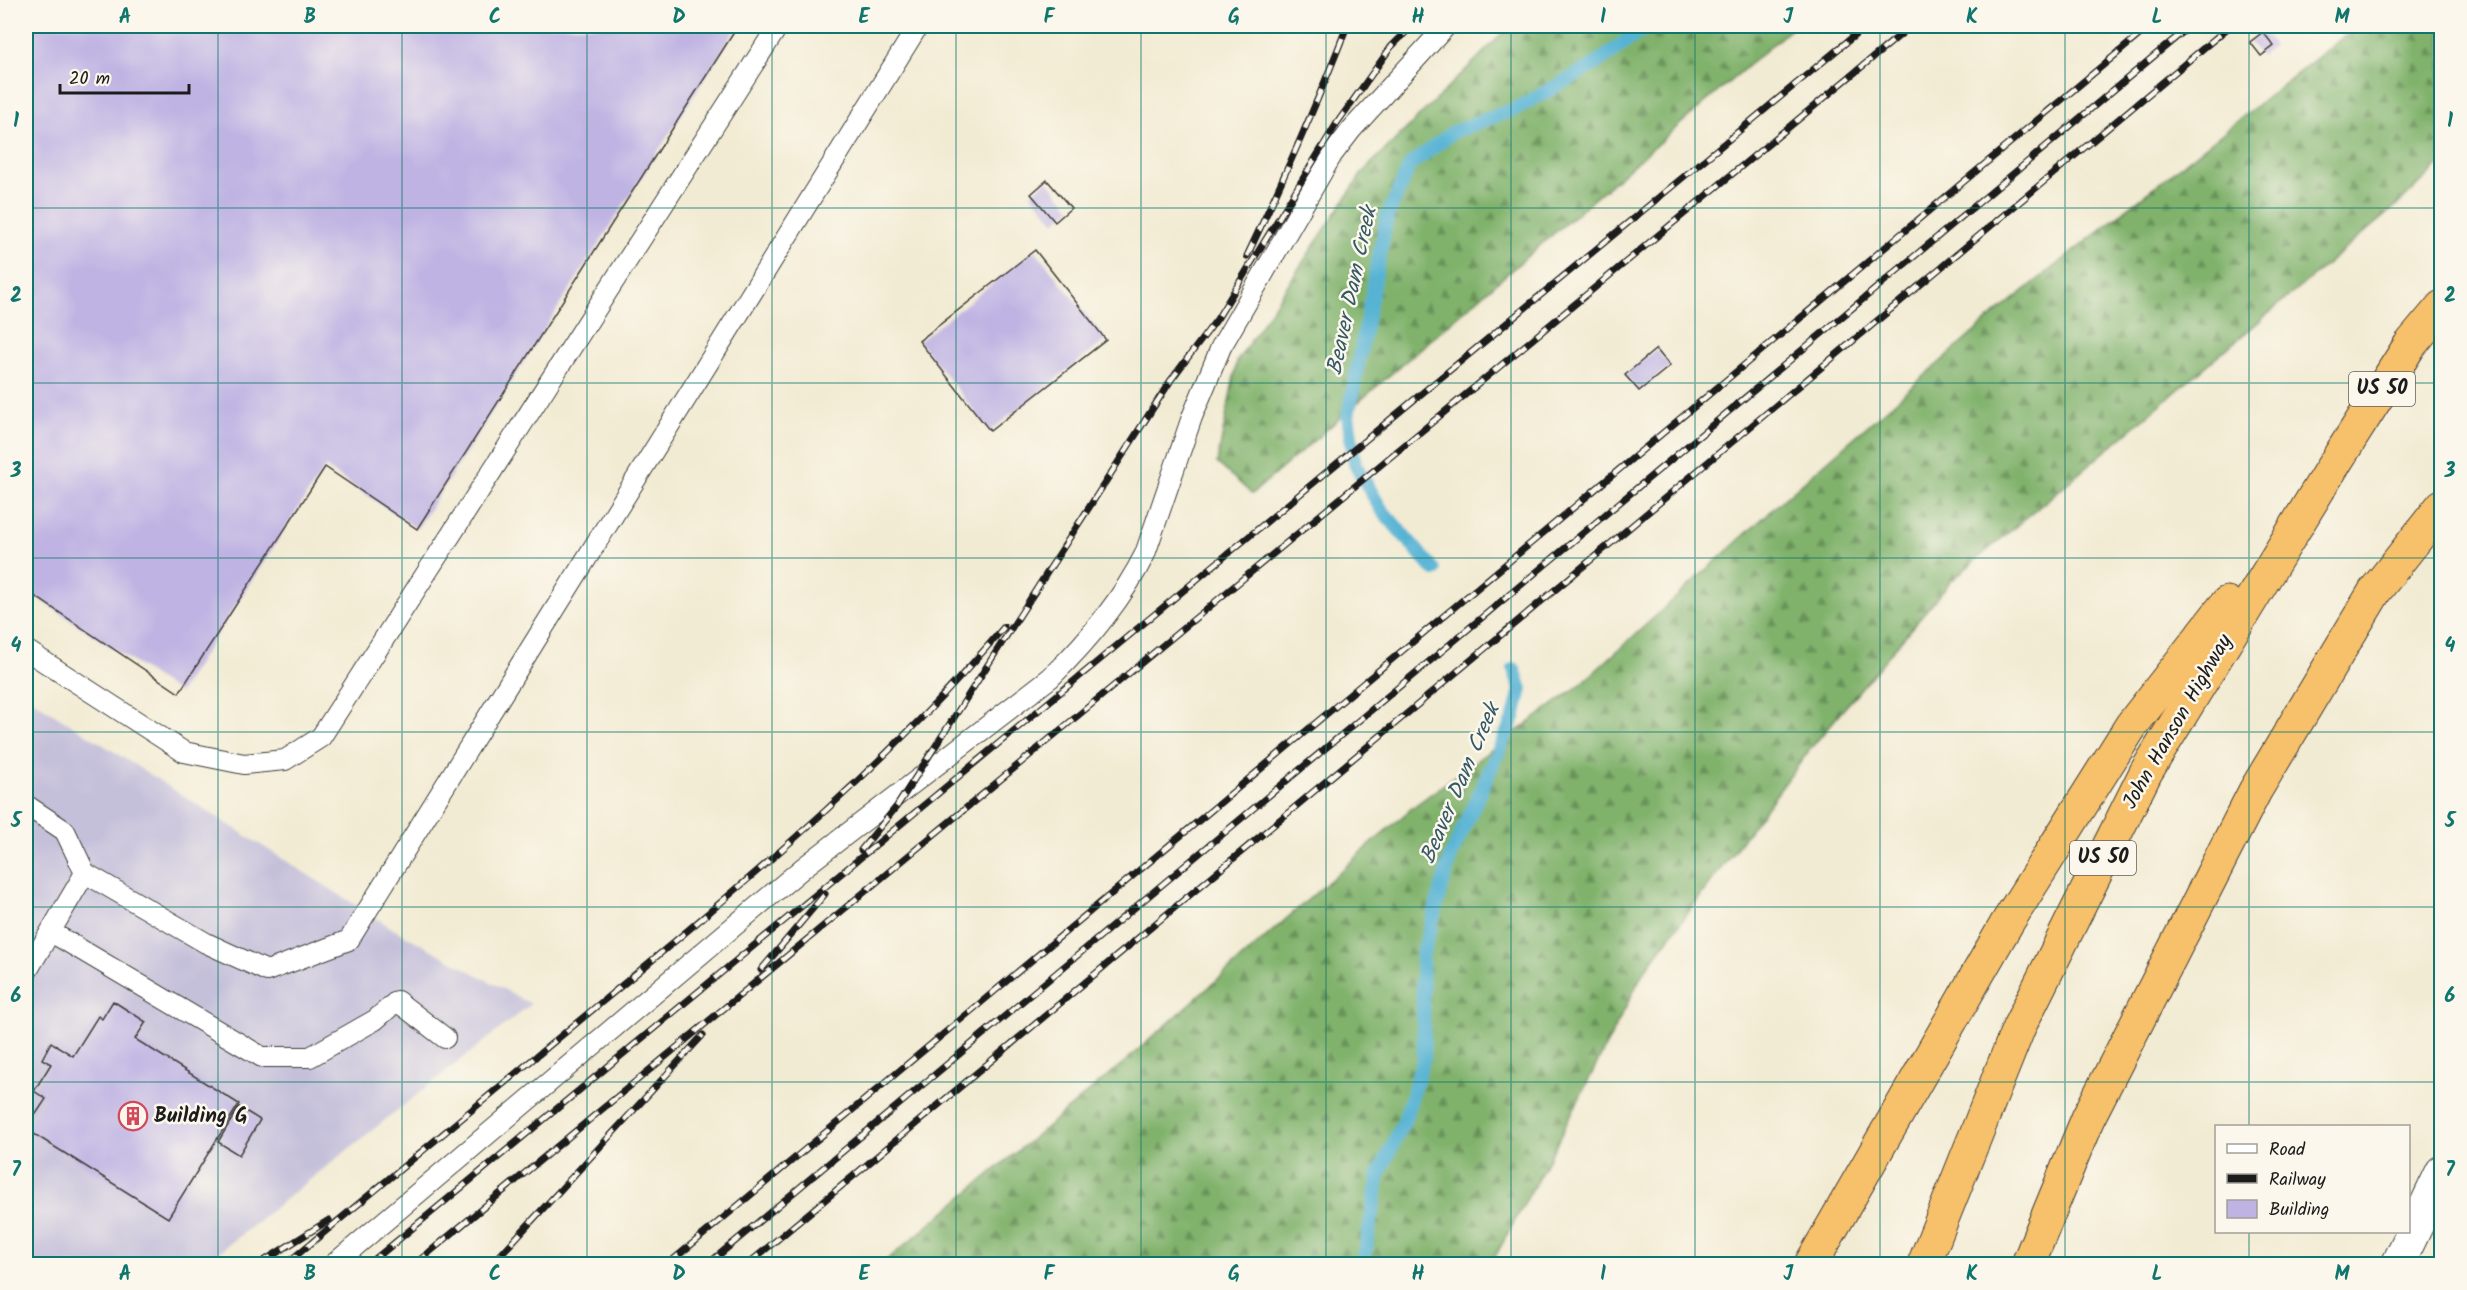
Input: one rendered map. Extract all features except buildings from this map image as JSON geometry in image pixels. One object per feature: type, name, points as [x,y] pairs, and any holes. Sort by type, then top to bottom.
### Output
[{"type":"highway","name":"John Hanson Highway","points":[[1924,1264],[2019,1027],[2146,772],[2328,474],[2410,345],[2442,307]]},
{"type":"highway","points":[[1811,1264],[2007,923],[2131,726],[2328,474]]},
{"type":"highway","points":[[2028,1264],[2088,1118],[2255,791],[2375,591],[2442,506]]},
{"type":"street","points":[[2398,1264],[2442,1172]]},
{"type":"lane","points":[[26,650],[184,752],[244,764],[285,760],[321,737],[778,26]]},
{"type":"lane","points":[[26,805],[65,831],[85,873],[206,943],[267,971],[349,940],[918,26]]},
{"type":"lane","points":[[334,1264],[804,867],[1050,678],[1080,650],[1102,623],[1134,576],[1144,554],[1202,389],[1221,347],[1305,200],[1332,155],[1352,129],[1446,26]]},
{"type":"lane","points":[[26,974],[85,873]]},
{"type":"lane","points":[[51,932],[262,1057],[310,1058],[375,1020],[397,1001],[445,1038]]},
{"type":"shaded area","points":[[26,696],[395,930],[531,1004],[204,1264],[26,1264]]},
{"type":"green space","points":[[1510,26],[1794,26],[1252,494],[1217,463],[1237,361],[1363,172]]},
{"type":"green space","points":[[2357,26],[2441,26],[2441,163],[2402,201],[1950,582],[1811,748],[1643,973],[1544,1168],[1491,1264],[882,1264],[1122,1064],[1413,807],[1580,685],[1785,498],[1996,313]]},
{"type":"waterway","name":"Beaver Dam Creek","points":[[1434,570],[1381,509],[1355,464],[1348,416],[1387,217],[1410,165],[1453,132],[1517,108],[1594,65],[1647,26]]},
{"type":"waterway","name":"Beaver Dam Creek","points":[[1363,1264],[1379,1174],[1404,1121],[1424,1057],[1422,956],[1451,856],[1514,717],[1521,689],[1514,669]]},
{"type":"railway","points":[[1247,256],[1299,142],[1347,26]]},
{"type":"railway","points":[[861,850],[897,806],[1171,380],[1217,319],[1337,123],[1391,47],[1412,26]]},
{"type":"railway","points":[[369,1264],[1866,26]]},
{"type":"railway","points":[[415,1264],[1911,26]]},
{"type":"railway","points":[[668,1264],[2150,26]]},
{"type":"railway","points":[[708,1264],[2190,26]]},
{"type":"railway","points":[[748,1264],[2230,26]]},
{"type":"railway","points":[[286,1264],[778,853],[918,722],[1004,627]]},
{"type":"railway","points":[[761,970],[825,894]]},
{"type":"railway","points":[[492,1264],[703,1035]]},
{"type":"railway","points":[[259,1264],[329,1220]]},
{"type":"place","name":"Building G","points":[[133,1116]]}]
